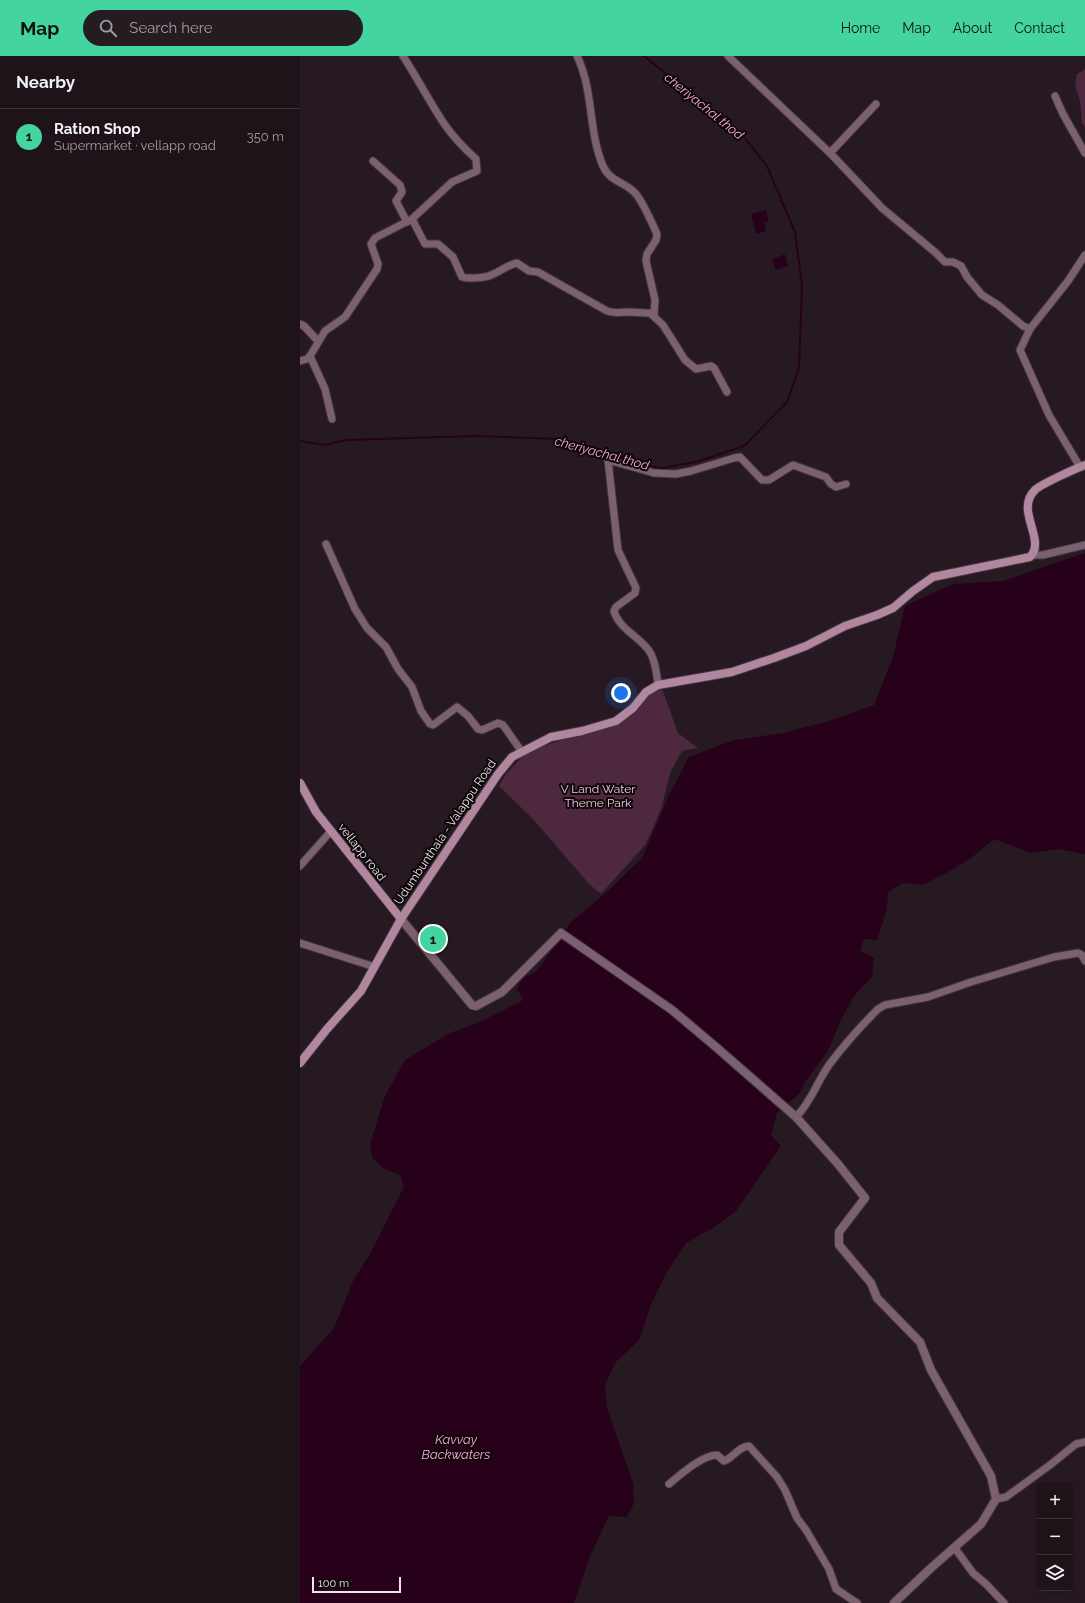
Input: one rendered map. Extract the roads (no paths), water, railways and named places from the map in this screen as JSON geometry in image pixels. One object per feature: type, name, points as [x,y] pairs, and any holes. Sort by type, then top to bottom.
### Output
[{"type":"main road","points":[[1032,555],[1035,550],[1034,537],[1027,508],[1029,497],[1036,489],[1083,466]]},
{"type":"main road","name":"Udumbunthala - Valappu Road","points":[[300,1063],[327,1028],[361,991],[401,919],[498,774],[512,757],[551,737],[582,731],[616,721],[633,708],[646,692],[658,685],[732,672],[806,646],[846,626],[893,608],[933,577],[1004,563],[1030,557],[1032,555]]},
{"type":"main road","name":"vellapp road","points":[[300,784],[316,812],[401,919]]},
{"type":"street","points":[[300,361],[307,359],[310,356],[325,331],[345,317],[377,268],[378,264],[371,244],[375,238],[410,220],[452,182],[477,171],[476,160],[445,126],[424,88],[403,56]]},
{"type":"street","points":[[576,56],[586,81],[593,129],[604,168],[616,182],[630,188],[637,194],[657,234],[656,240],[648,254],[646,261],[655,300],[654,316]]},
{"type":"street","points":[[728,56],[830,153],[882,208],[945,262],[953,262],[960,266],[966,277],[982,294],[1023,326],[1030,329]]},
{"type":"street","points":[[1055,96],[1085,154]]},
{"type":"street","points":[[830,153],[876,104]]},
{"type":"street","points":[[373,161],[400,185],[402,192],[396,202],[401,212],[410,220],[425,244],[438,244],[453,257],[462,277],[472,278],[491,275],[510,264],[517,263],[529,271],[538,272],[607,311],[616,314],[628,312],[640,314],[650,312],[663,325],[685,360],[696,369],[711,366],[714,368],[727,392]]},
{"type":"street","points":[[1083,466],[1049,415],[1020,350],[1030,329],[1068,281],[1085,255]]},
{"type":"street","points":[[300,324],[304,326],[318,341]]},
{"type":"street","points":[[310,356],[325,389],[332,419]]},
{"type":"street","points":[[658,685],[654,661],[651,653],[619,622],[614,612],[616,607],[635,593],[636,588],[618,550],[608,460],[654,473],[676,474],[740,457],[762,480],[769,480],[793,465],[826,477],[830,484],[836,488],[846,484]]},
{"type":"street","points":[[326,544],[355,609],[367,628],[386,647],[398,669],[412,687],[421,711],[430,724],[433,725],[456,707],[468,716],[478,729],[482,730],[498,724],[503,725],[522,752]]},
{"type":"street","points":[[1032,555],[1043,556],[1085,545]]},
{"type":"street","points":[[300,866],[331,831]]},
{"type":"street","name":"vellapp road","points":[[401,919],[472,1005],[476,1006],[502,992],[561,933],[672,1010],[796,1117]]},
{"type":"street","points":[[300,942],[375,967]]},
{"type":"street","points":[[894,1603],[981,1524],[996,1499],[991,1476],[931,1370],[920,1342],[877,1298],[871,1283],[839,1245],[839,1232],[865,1198],[838,1164],[796,1117],[804,1109],[829,1066],[845,1045],[878,1009],[885,1005],[928,997],[971,982],[1054,957],[1078,953],[1082,955],[1085,961]]},
{"type":"street","points":[[996,1499],[1006,1497],[1076,1444],[1085,1442]]},
{"type":"street","points":[[669,1484],[692,1466],[712,1455],[716,1455],[724,1461],[734,1456],[742,1448],[749,1446],[777,1477],[785,1490],[797,1518],[806,1530],[829,1569],[836,1589],[857,1603]]},
{"type":"street","points":[[954,1547],[973,1573],[1004,1603]]},
{"type":"water","points":[[766,210],[769,221],[764,223],[766,231],[756,234],[751,214]]},
{"type":"water","points":[[785,254],[788,266],[776,270],[772,260]]},
{"type":"water","name":"Kavvay Backwaters","points":[[1085,553],[1085,854],[1058,849],[1031,853],[994,839],[971,858],[923,885],[903,883],[888,892],[887,909],[877,940],[864,939],[860,951],[874,958],[872,977],[854,996],[840,1022],[828,1051],[805,1082],[800,1093],[777,1113],[771,1135],[781,1146],[736,1211],[713,1228],[686,1243],[667,1272],[650,1307],[640,1339],[615,1363],[605,1385],[607,1408],[633,1483],[634,1503],[627,1517],[609,1516],[590,1556],[574,1603],[300,1603],[300,1366],[334,1328],[353,1281],[370,1254],[404,1187],[400,1175],[384,1169],[372,1157],[370,1144],[385,1096],[405,1060],[450,1033],[478,1023],[523,1000],[517,989],[523,978],[537,971],[571,922],[609,890],[642,858],[669,795],[689,757],[734,740],[783,733],[829,721],[874,705],[893,657],[905,606],[953,584],[1003,581]]},
{"type":"waterway","name":"cheriyachal thod","points":[[300,441],[325,445],[346,440],[474,436],[559,439],[592,447],[635,463],[661,468],[696,462],[744,446],[787,402],[799,368],[802,286],[795,232],[767,166],[744,137],[644,56]]},
{"type":"place","name":"Ration Shop","points":[[433,939]]},
{"type":"park label","name":"V Land Water Theme Park","points":[[598,796]]}]
